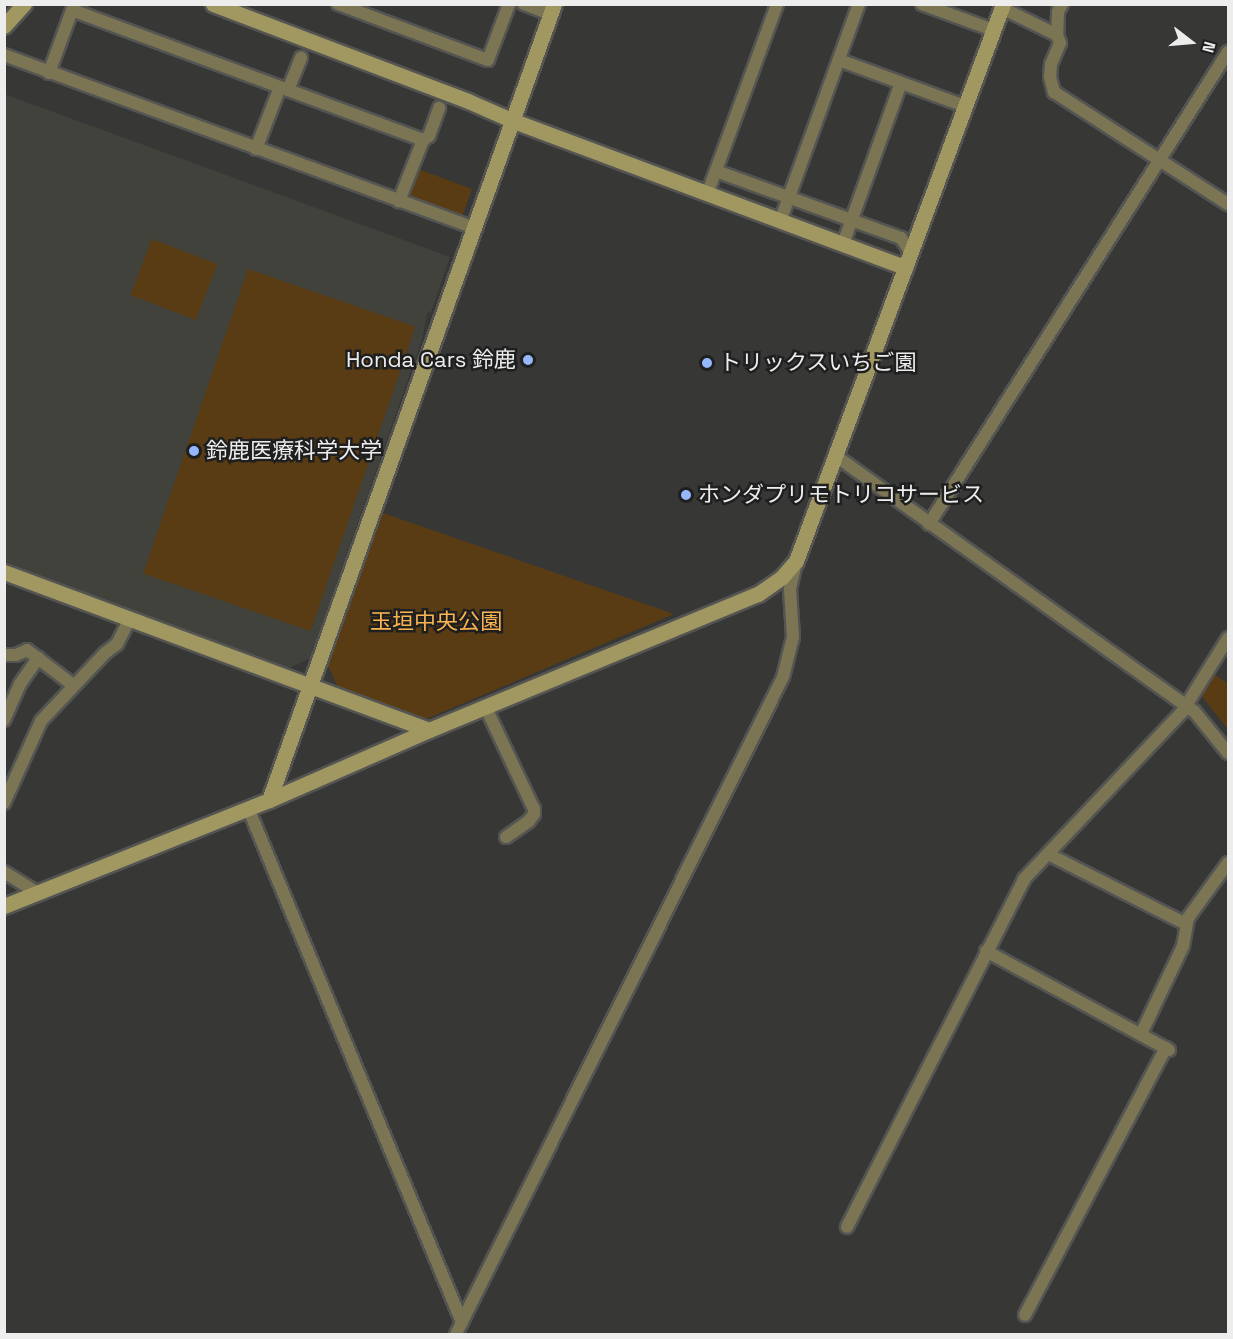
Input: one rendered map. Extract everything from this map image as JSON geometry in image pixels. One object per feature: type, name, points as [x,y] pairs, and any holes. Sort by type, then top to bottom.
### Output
[{"type":"street","points":[[4,26],[24,4]]},
{"type":"street","points":[[213,4],[235,8],[468,100],[511,120],[843,244],[908,260]]},
{"type":"street","points":[[338,4],[488,60],[509,4]]},
{"type":"street","points":[[269,800],[552,10],[524,4]]},
{"type":"street","points":[[708,192],[777,4]]},
{"type":"street","points":[[781,219],[859,4]]},
{"type":"street","points":[[922,4],[993,30]]},
{"type":"street","points":[[1062,4],[1058,12],[1057,35],[1060,42],[1051,64],[1050,77],[1054,92],[1228,204]]},
{"type":"street","points":[[456,1335],[783,677],[793,637],[790,589],[796,561],[1002,6],[1057,35]]},
{"type":"street","points":[[49,73],[72,10],[423,140]]},
{"type":"street","points":[[929,524],[1228,52]]},
{"type":"street","points":[[4,55],[473,228]]},
{"type":"street","points":[[256,149],[301,57]]},
{"type":"street","points":[[839,60],[965,106]]},
{"type":"street","points":[[843,244],[901,83]]},
{"type":"street","points":[[399,201],[423,140],[429,136],[440,108]]},
{"type":"street","points":[[716,171],[901,238],[908,260]]},
{"type":"street","points":[[836,456],[1194,711],[1228,753]]},
{"type":"street","points":[[4,906],[269,800],[485,706],[758,594],[782,577],[796,561]]},
{"type":"street","points":[[4,572],[429,730]]},
{"type":"street","points":[[4,803],[41,721],[73,685],[117,644],[130,619]]},
{"type":"street","points":[[847,1227],[1024,879],[1182,712],[1228,638]]},
{"type":"street","points":[[4,655],[15,655],[27,650],[73,685]]},
{"type":"street","points":[[4,720],[20,684],[38,658]]},
{"type":"street","points":[[485,706],[534,809],[534,814],[529,821],[506,837]]},
{"type":"street","points":[[248,808],[462,1322]]},
{"type":"street","points":[[1048,854],[1186,924]]},
{"type":"street","points":[[1141,1034],[1183,946],[1186,924],[1195,906],[1228,863]]},
{"type":"street","points":[[4,872],[37,893]]},
{"type":"street","points":[[986,951],[1168,1049],[1026,1315]]},
{"type":"shaded area","name":"鈴鹿医療科学大学","points":[[4,94],[450,257],[431,312],[427,313],[422,340],[310,658],[289,668],[5,562]]},
{"type":"green space","points":[[418,169],[472,189],[463,214],[457,217],[412,200],[409,192]]},
{"type":"green space","points":[[152,239],[217,264],[196,320],[130,295]]},
{"type":"green space","points":[[248,269],[415,327],[311,631],[143,573]]},
{"type":"green space","name":"玉垣中央公園","points":[[383,513],[674,614],[426,719],[338,687],[328,666]]},
{"type":"green space","points":[[1214,674],[1228,684],[1228,729],[1200,694]]},
{"type":"place","name":"Honda Cars 鈴鹿","points":[[528,360]]},
{"type":"place","name":"トリックスいちご園","points":[[707,363]]},
{"type":"place","name":"鈴鹿医療科学大学","points":[[194,451]]},
{"type":"place","name":"ホンダプリモトリコサービス","points":[[686,495]]}]
